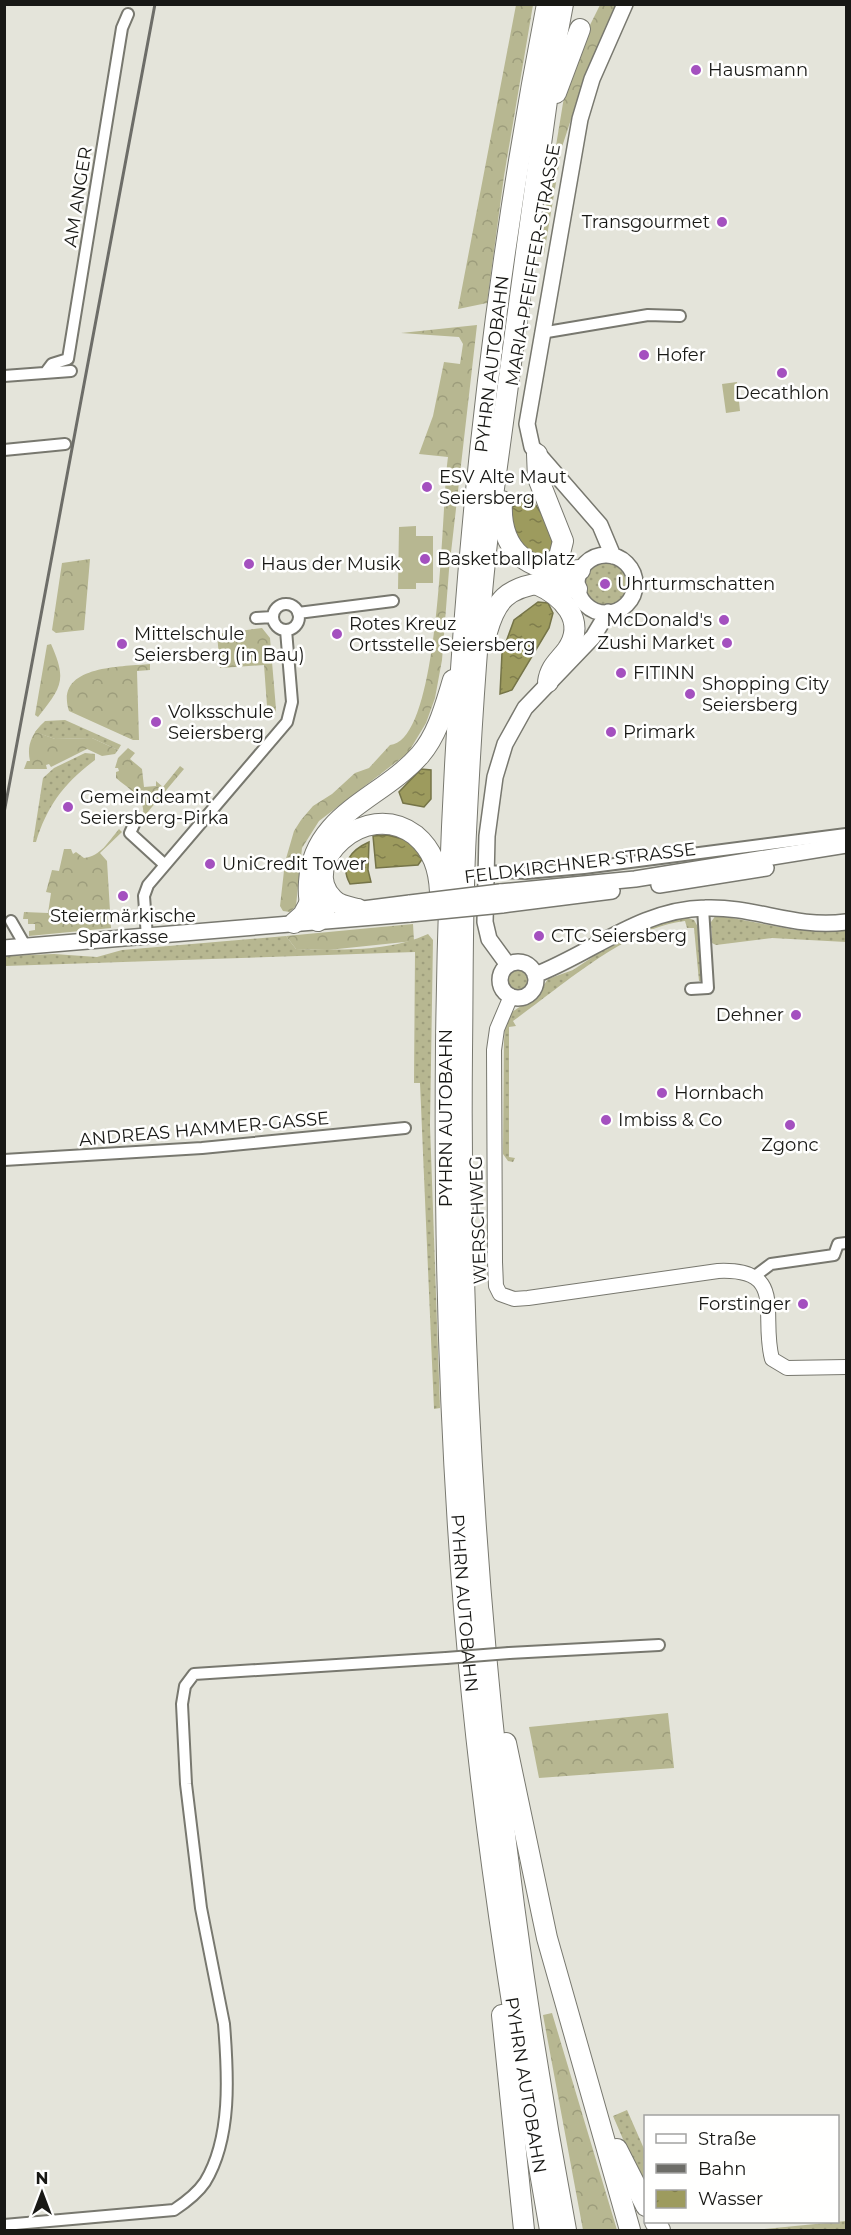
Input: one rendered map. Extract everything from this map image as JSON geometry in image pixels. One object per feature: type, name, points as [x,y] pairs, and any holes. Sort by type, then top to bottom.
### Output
[{"type":"highway","name":"PYHRN AUTOBAHN","points":[[547,4],[495,322],[470,661],[447,929],[445,1166],[452,1402],[472,1694],[494,1887],[550,2230]]},
{"type":"highway","name":"PYHRN AUTOBAHN","points":[[563,4],[506,386],[500,447],[470,661],[461,1164],[469,1428],[488,1664],[517,1934],[566,2230]]},
{"type":"highway","points":[[544,120],[580,29]]},
{"type":"highway","points":[[500,447],[504,457],[501,512],[504,533],[512,549],[562,598],[574,629],[568,649],[550,670],[548,682]]},
{"type":"highway","points":[[314,912],[312,862],[322,838],[345,813],[405,771],[422,753],[434,734],[493,613],[508,593],[526,585],[555,560],[562,547],[561,536],[538,478],[537,454]]},
{"type":"highway","points":[[536,575],[560,582],[584,572]]},
{"type":"highway","points":[[294,923],[303,915],[326,909],[324,875],[329,856],[349,833],[369,824],[382,823],[406,829],[427,846],[440,878],[440,914],[447,929]]},
{"type":"highway","points":[[325,888],[333,901],[358,909]]},
{"type":"highway","points":[[488,1664],[547,1938],[630,2230]]},
{"type":"highway","points":[[494,1887],[495,1941],[524,2230]]},
{"type":"highway","points":[[593,2097],[644,2204]]},
{"type":"main road","name":"MARIA-PFEIFFER-STRASSE","points":[[613,556],[600,525],[592,518],[574,492],[550,471],[537,454],[530,441],[527,424],[580,119],[592,79],[625,4]]},
{"type":"main road","name":"MARIA-PFEIFFER-STRASSE","points":[[584,572],[596,538],[592,518]]},
{"type":"main road","points":[[508,965],[487,933],[485,871],[495,777],[517,720],[576,651],[593,637],[608,612],[627,603],[634,584],[629,567],[613,556],[584,572],[590,617],[576,651]]},
{"type":"main road","points":[[588,606],[608,612]]},
{"type":"main road","name":"FELDKIRCHNER STRASSE","points":[[314,912],[410,908],[501,899],[845,844]]},
{"type":"main road","name":"FELDKIRCHNER STRASSE","points":[[314,912],[336,922],[410,908]]},
{"type":"main road","points":[[535,975],[572,959],[647,919],[669,912],[703,908],[736,909],[797,923],[846,922]]},
{"type":"main road","points":[[4,948],[294,923]]},
{"type":"main road","points":[[524,963],[535,975],[535,984],[530,993],[521,997],[511,996],[504,991],[500,980],[508,965],[524,963]]},
{"type":"street","name":"AM ANGER","points":[[46,372],[52,364],[68,360],[122,28],[128,14]]},
{"type":"street","points":[[541,333],[648,315],[680,316]]},
{"type":"street","points":[[4,376],[71,371]]},
{"type":"street","points":[[4,450],[65,444]]},
{"type":"street","points":[[298,613],[393,601]]},
{"type":"street","points":[[285,604],[293,606],[298,613],[296,624],[286,630],[278,627],[273,617],[275,609],[285,604]]},
{"type":"street","points":[[256,618],[273,617]]},
{"type":"street","points":[[147,937],[144,896],[148,885],[287,722],[292,702],[286,630]]},
{"type":"street","points":[[137,818],[130,833],[165,865]]},
{"type":"street","points":[[485,871],[526,873],[845,844]]},
{"type":"street","points":[[691,989],[708,988],[703,908]]},
{"type":"street","points":[[11,921],[26,946]]},
{"type":"street","name":"WERSCHWEG","points":[[511,996],[497,1029],[494,1050],[495,1262],[496,1286],[500,1294],[514,1299],[528,1298],[718,1271],[741,1271],[755,1276]]},
{"type":"street","name":"ANDREAS HAMMER-GASSE","points":[[4,1160],[202,1148],[405,1128]]},
{"type":"street","points":[[846,1243],[838,1244],[834,1255],[771,1264],[755,1276],[763,1284],[768,1297],[769,1341],[772,1359],[787,1368],[846,1367]]},
{"type":"street","points":[[4,2225],[174,2210],[194,2195],[204,2183],[216,2155],[225,2109],[226,2044],[223,2015],[201,1908],[186,1784],[182,1704],[185,1686],[194,1674],[659,1645]]},
{"type":"green space","points":[[516,5],[533,5],[504,176],[487,303],[458,309]]},
{"type":"green space","points":[[600,5],[619,5],[577,101],[562,147],[544,254],[539,249],[564,97],[583,39]]},
{"type":"green space","points":[[477,325],[449,570],[442,660],[435,698],[426,723],[408,753],[319,821],[302,848],[296,906],[290,912],[283,911],[280,906],[285,862],[294,831],[313,806],[332,794],[355,773],[369,768],[390,745],[407,733],[420,705],[429,664],[436,617],[448,457],[419,454],[433,416],[444,362],[460,364],[463,344],[459,337],[401,333]]},
{"type":"green space","points":[[737,382],[740,411],[726,413],[722,384]]},
{"type":"green space","points":[[416,526],[416,536],[433,536],[433,583],[416,583],[416,589],[398,589],[399,527]]},
{"type":"green space","points":[[90,559],[84,630],[56,633],[52,630],[62,563]]},
{"type":"green space","points":[[601,560],[611,560],[623,567],[630,579],[630,589],[623,601],[611,608],[601,608],[586,597],[582,589],[582,579],[593,564]]},
{"type":"green space","points":[[262,628],[270,638],[276,709],[274,716],[267,706],[264,665],[220,668],[217,634]]},
{"type":"green space","points":[[51,644],[59,666],[60,683],[38,717],[35,715],[47,645]]},
{"type":"green space","points":[[150,664],[150,670],[137,671],[139,740],[133,740],[69,711],[67,696],[71,685],[80,677],[108,668]]},
{"type":"green space","points":[[65,720],[121,745],[118,750],[92,738],[55,739],[35,732],[45,721]]},
{"type":"green space","points":[[36,732],[55,739],[92,738],[118,750],[115,754],[102,756],[87,749],[51,767],[49,764],[46,765],[47,769],[24,769],[27,761],[30,761],[29,746]]},
{"type":"green space","points":[[128,748],[135,753],[130,759],[142,769],[144,787],[156,786],[156,781],[163,787],[180,766],[184,769],[141,820],[143,807],[141,801],[116,778],[116,772],[119,771],[115,768],[118,758]]},
{"type":"green space","points":[[85,753],[95,754],[95,760],[74,777],[58,796],[40,829],[36,842],[33,842],[43,778],[54,768]]},
{"type":"green space","points":[[119,829],[122,832],[100,853],[107,861],[111,928],[29,936],[29,931],[35,930],[35,924],[28,924],[28,919],[23,919],[24,912],[48,913],[51,893],[46,892],[52,870],[59,871],[64,849],[71,849],[73,854],[76,852],[84,858],[90,857],[104,848]]},
{"type":"green space","points":[[716,915],[796,930],[846,929],[846,942],[772,938],[716,945],[712,943],[711,922]]},
{"type":"green space","points":[[685,917],[694,920],[698,927],[702,981],[699,981],[694,928],[687,928],[685,921],[640,934],[618,946],[595,960],[513,1021],[516,1026],[509,1027],[509,1157],[515,1158],[513,1162],[508,1161],[503,1154],[504,1041],[505,1028],[512,1012],[536,996],[548,979],[573,970],[618,940],[664,920]]},
{"type":"green space","points":[[413,924],[414,941],[328,950],[296,949],[286,936]]},
{"type":"green space","points":[[428,934],[433,940],[430,1125],[440,1408],[434,1409],[420,1083],[414,1083],[415,952],[5,966],[5,956],[54,954],[97,957],[122,950],[286,936],[296,949],[363,949],[397,944]]},
{"type":"green space","points":[[518,968],[527,971],[530,980],[527,989],[518,992],[509,989],[506,980],[509,971]]},
{"type":"green space","points":[[668,1713],[674,1768],[539,1778],[529,1727]]},
{"type":"green space","points":[[552,2013],[617,2230],[583,2230],[543,2015]]},
{"type":"green space","points":[[627,2110],[644,2149],[644,2188],[613,2116]]},
{"type":"green space","points":[[846,2221],[846,2230],[754,2230],[839,2223]]},
{"type":"water","points":[[531,498],[547,522],[554,548],[549,555],[537,557],[516,542],[508,509]]},
{"type":"water","points":[[538,602],[548,603],[553,613],[549,628],[512,690],[500,694],[502,653],[514,620]]},
{"type":"water","points":[[421,769],[431,770],[431,799],[424,807],[403,803],[399,792]]},
{"type":"water","points":[[387,835],[411,841],[425,855],[418,865],[376,868],[373,836]]},
{"type":"water","points":[[369,842],[368,870],[371,882],[350,884],[346,864],[357,849]]},
{"type":"railway","points":[[4,813],[155,4]]},
{"type":"place","name":"Hausmann","points":[[696,70]]},
{"type":"place","name":"Transgourmet","points":[[722,222]]},
{"type":"place","name":"Hofer","points":[[644,355]]},
{"type":"place","name":"Decathlon","points":[[782,373]]},
{"type":"place","name":"ESV Alte Maut Seiersberg","points":[[427,487]]},
{"type":"place","name":"Basketballplatz","points":[[425,559]]},
{"type":"place","name":"Haus der Musik","points":[[249,564]]},
{"type":"place","name":"Uhrturmschatten","points":[[605,584]]},
{"type":"place","name":"McDonald's","points":[[724,620]]},
{"type":"place","name":"Rotes Kreuz Ortsstelle Seiersberg","points":[[337,634]]},
{"type":"place","name":"Zushi Market","points":[[727,643]]},
{"type":"place","name":"Mittelschule Seiersberg (in Bau)","points":[[122,644]]},
{"type":"place","name":"FITINN","points":[[621,673]]},
{"type":"place","name":"Shopping City Seiersberg","points":[[690,694]]},
{"type":"place","name":"Volksschule Seiersberg","points":[[156,722]]},
{"type":"place","name":"Primark","points":[[611,732]]},
{"type":"place","name":"Gemeindeamt Seiersberg-Pirka","points":[[68,807]]},
{"type":"place","name":"UniCredit Tower","points":[[210,864]]},
{"type":"place","name":"Steiermärkische Sparkasse","points":[[123,896]]},
{"type":"place","name":"CTC Seiersberg","points":[[539,936]]},
{"type":"place","name":"Dehner","points":[[796,1015]]},
{"type":"place","name":"Hornbach","points":[[662,1093]]},
{"type":"place","name":"Imbiss & Co","points":[[606,1120]]},
{"type":"place","name":"Zgonc","points":[[790,1125]]},
{"type":"place","name":"Forstinger","points":[[803,1304]]}]
